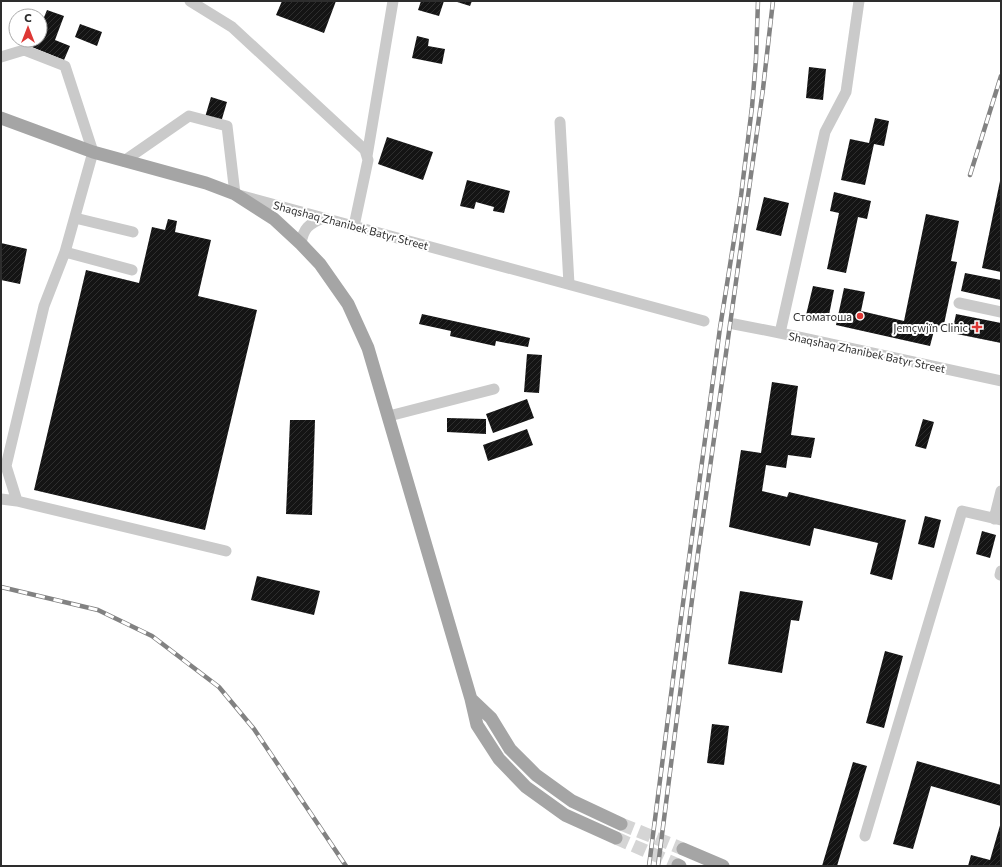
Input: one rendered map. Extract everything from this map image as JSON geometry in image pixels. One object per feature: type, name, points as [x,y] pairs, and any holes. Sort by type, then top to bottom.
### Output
[{"type":"main road","name":"Shaqshaq Zhanibek Batyr Street","points":[[1,118],[93,152],[206,183],[235,194]]},
{"type":"main road","points":[[235,194],[274,219],[300,244],[320,264],[348,304],[368,348],[389,416],[471,699],[477,725],[499,759],[526,787],[565,815],[616,838]]},
{"type":"main road","points":[[471,699],[491,718],[510,749],[536,775],[572,801],[621,824]]},
{"type":"main road","points":[[683,849],[723,866]]},
{"type":"street","points":[[190,1],[232,27],[365,150],[368,160],[354,226]]},
{"type":"street","points":[[367,156],[393,1]]},
{"type":"street","points":[[780,333],[825,132],[846,92],[859,1]]},
{"type":"street","points":[[1,57],[24,50],[65,66],[93,152],[65,252],[44,306],[6,466],[17,501]]},
{"type":"street","points":[[124,161],[189,116],[227,126],[235,194]]},
{"type":"street","points":[[560,122],[568,284]]},
{"type":"street","name":"Shaqshaq Zhanibek Batyr Street","points":[[235,194],[704,321]]},
{"type":"street","points":[[75,218],[133,232]]},
{"type":"street","points":[[300,244],[305,230],[311,223],[323,218]]},
{"type":"street","points":[[65,252],[132,270]]},
{"type":"street","points":[[959,303],[1001,312]]},
{"type":"street","name":"Shaqshaq Zhanibek Batyr Street","points":[[734,324],[1001,381]]},
{"type":"street","points":[[389,416],[494,389]]},
{"type":"street","points":[[865,836],[962,511],[998,520],[1001,491]]},
{"type":"street","points":[[1,499],[17,501],[226,551]]},
{"type":"building","points":[[282,1],[336,1],[324,33],[276,15]]},
{"type":"building","points":[[421,1],[444,1],[439,16],[418,10]]},
{"type":"building","points":[[454,1],[472,1],[470,6]]},
{"type":"building","points":[[48,10],[64,16],[55,40],[70,46],[64,60],[34,48],[48,48]]},
{"type":"building","points":[[80,24],[102,32],[97,46],[75,37]]},
{"type":"building","points":[[417,36],[429,39],[428,46],[445,49],[442,64],[412,58]]},
{"type":"building","points":[[809,67],[826,69],[823,100],[806,98]]},
{"type":"building","points":[[211,97],[227,102],[219,129],[203,124]]},
{"type":"building","points":[[875,118],[889,121],[884,146],[874,144],[865,185],[841,180],[850,139],[869,143]]},
{"type":"building","points":[[387,137],[433,152],[423,180],[378,164]]},
{"type":"building","points":[[467,180],[510,191],[504,213],[493,211],[494,207],[476,202],[474,209],[460,206]]},
{"type":"building","points":[[1001,181],[1001,272],[982,268]]},
{"type":"building","points":[[834,192],[871,201],[867,219],[858,217],[846,273],[827,269],[839,213],[830,211]]},
{"type":"building","points":[[764,197],[789,203],[781,236],[756,230]]},
{"type":"building","points":[[926,214],[959,221],[951,261],[957,262],[943,329],[935,327],[930,346],[836,325],[844,288],[865,292],[861,311],[904,321]]},
{"type":"building","points":[[168,219],[177,221],[175,232],[211,240],[198,296],[257,310],[205,530],[34,490],[86,270],[139,283],[152,227],[165,230]]},
{"type":"building","points":[[1,243],[27,249],[20,284],[1,280]]},
{"type":"building","points":[[965,273],[1001,280],[1001,300],[961,291]]},
{"type":"building","points":[[813,286],[834,290],[828,320],[806,315]]},
{"type":"building","points":[[422,314],[530,338],[528,347],[496,341],[495,346],[450,336],[451,331],[419,324]]},
{"type":"building","name":"Jemçwjïn Clinic","points":[[956,314],[1001,323],[1001,343],[952,333]]},
{"type":"building","points":[[527,354],[542,355],[539,393],[524,392]]},
{"type":"building","points":[[772,382],[798,386],[791,435],[815,438],[811,458],[788,455],[786,468],[766,465],[762,491],[787,497],[789,492],[906,520],[892,580],[870,574],[878,543],[814,528],[810,546],[729,527],[741,450],[761,453]]},
{"type":"building","points":[[527,399],[534,418],[493,433],[486,414]]},
{"type":"building","points":[[447,418],[486,419],[486,434],[447,432]]},
{"type":"building","points":[[923,419],[934,422],[926,449],[915,446]]},
{"type":"building","points":[[290,420],[315,420],[312,515],[286,514]]},
{"type":"building","points":[[527,429],[533,445],[488,461],[483,445]]},
{"type":"building","points":[[925,516],[941,520],[934,548],[918,544]]},
{"type":"building","points":[[982,531],[996,535],[990,558],[976,554]]},
{"type":"building","points":[[257,576],[320,591],[314,615],[251,600]]},
{"type":"building","points":[[740,591],[803,601],[799,621],[791,620],[782,673],[728,664]]},
{"type":"building","points":[[885,651],[903,656],[884,728],[866,723]]},
{"type":"building","points":[[712,724],[729,726],[724,765],[707,763]]},
{"type":"building","points":[[917,761],[1001,785],[1001,806],[931,786],[913,849],[893,844]]},
{"type":"building","points":[[853,762],[867,766],[837,866],[822,866]]},
{"type":"building","points":[[1001,822],[1001,866],[968,866],[971,855],[990,860]]},
{"type":"tunnel","points":[[621,824],[683,849]]},
{"type":"tunnel","points":[[616,838],[678,865]]},
{"type":"railway","points":[[649,866],[720,328],[741,196],[752,107],[756,59],[758,1]]},
{"type":"railway","points":[[658,866],[698,553],[763,89],[773,1]]},
{"type":"railway","points":[[970,175],[1001,76]]},
{"type":"railway","points":[[1,587],[98,610],[152,636],[219,687],[254,729],[346,866]]},
{"type":"place","name":"Стоматоша","points":[[860,316]]},
{"type":"place","name":"Jemçwjïn Clinic","points":[[977,327]]}]
